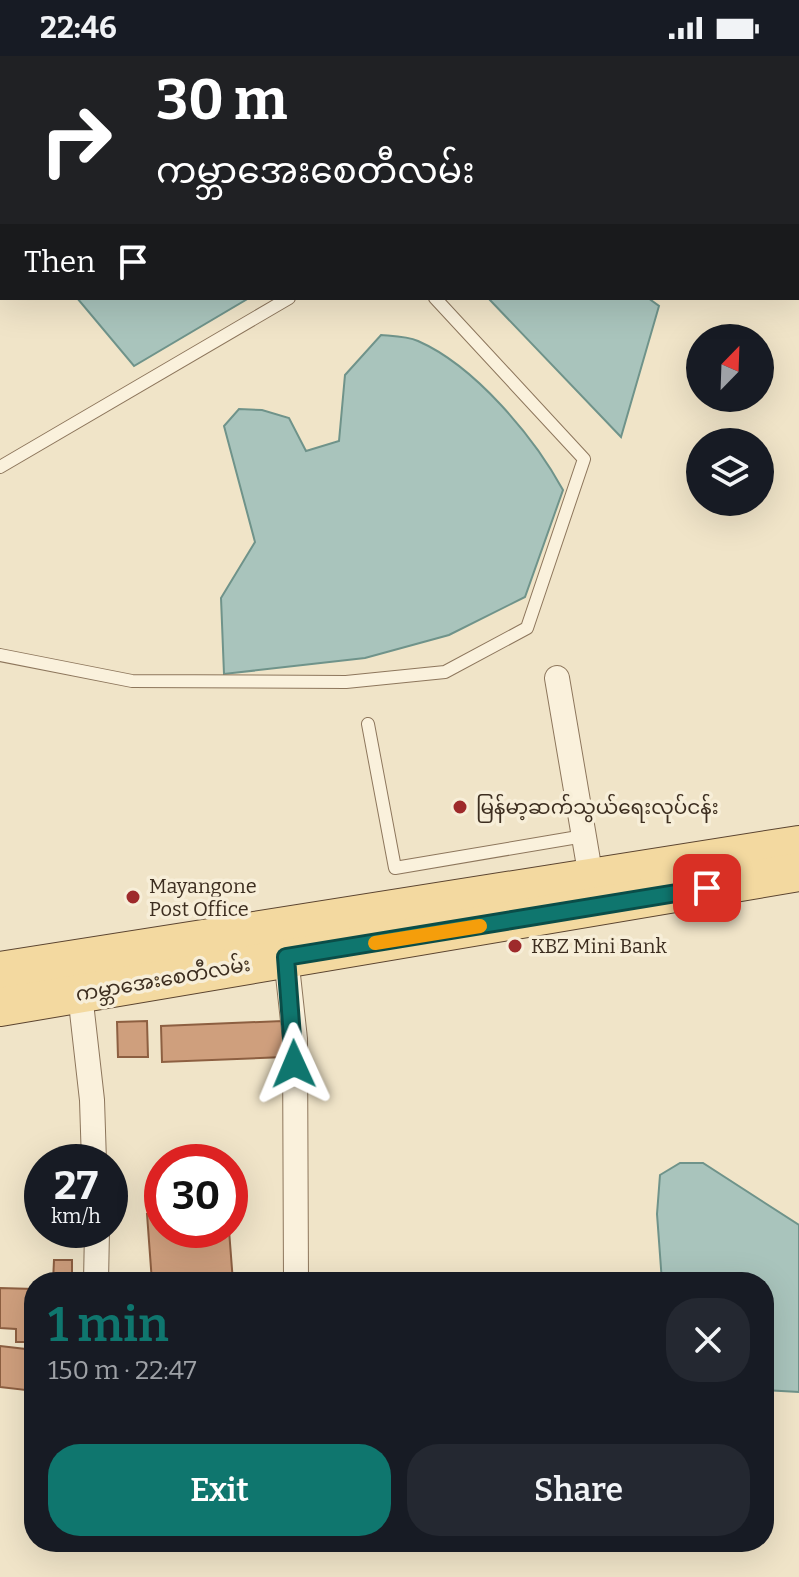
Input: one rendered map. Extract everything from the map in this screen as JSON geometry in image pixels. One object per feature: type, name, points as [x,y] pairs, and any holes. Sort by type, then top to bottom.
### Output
[{"type":"main road","name":"ကမ္ဘာအေးစေတီလမ်း","points":[[0,1007],[80,994],[264,951],[799,845]]},
{"type":"main road","name":"ကမ္ဘာအေးစေတီလမ်း","points":[[606,885],[799,872]]},
{"type":"main road","name":"ကမ္ဘာအေးစေတီလမ်း","points":[[0,971],[264,951]]},
{"type":"street","points":[[557,678],[584,836],[606,885]]},
{"type":"street","points":[[264,951],[295,1039],[296,1272]]},
{"type":"street","points":[[80,994],[92,1100],[93,1144]]},
{"type":"street","points":[[96,1272],[97,1248]]},
{"type":"lane","points":[[0,467],[286,300]]},
{"type":"lane","points":[[0,655],[132,681],[346,682],[445,672],[527,628],[584,459],[437,300]]},
{"type":"lane","points":[[368,724],[395,868],[584,836]]},
{"type":"water","points":[[79,300],[246,300],[134,366]]},
{"type":"water","points":[[490,300],[651,300],[659,306],[621,437]]},
{"type":"water","points":[[381,335],[418,341],[461,367],[519,426],[563,490],[525,597],[449,635],[365,658],[224,674],[221,598],[255,542],[224,426],[239,409],[262,410],[289,418],[306,451],[339,441],[345,375]]},
{"type":"water","points":[[680,1163],[703,1163],[799,1225],[799,1392],[774,1391],[774,1272],[661,1272],[657,1214],[660,1175]]},
{"type":"building","points":[[147,1021],[148,1057],[118,1057],[117,1022]]},
{"type":"building","points":[[282,1021],[284,1057],[162,1062],[161,1026]]},
{"type":"building","points":[[150,1248],[230,1248],[232,1272],[151,1272]]},
{"type":"building","points":[[54,1260],[72,1260],[72,1272],[53,1272]]},
{"type":"building","points":[[0,1288],[24,1289],[24,1342],[16,1342],[16,1329],[0,1328]]},
{"type":"building","points":[[0,1346],[24,1349],[24,1390],[0,1387]]},
{"type":"slow traffic","points":[[375,943],[480,926]]},
{"type":"place","name":"မြန်မာ့ဆက်သွယ်ရေးလုပ်ငန်း","points":[[460,807]]},
{"type":"place","name":"Mayangone Post Office","points":[[133,897]]},
{"type":"place","name":"KBZ Mini Bank","points":[[515,946]]},
{"type":"route","points":[[294,1064],[295,1039],[286,957],[707,888]]}]
